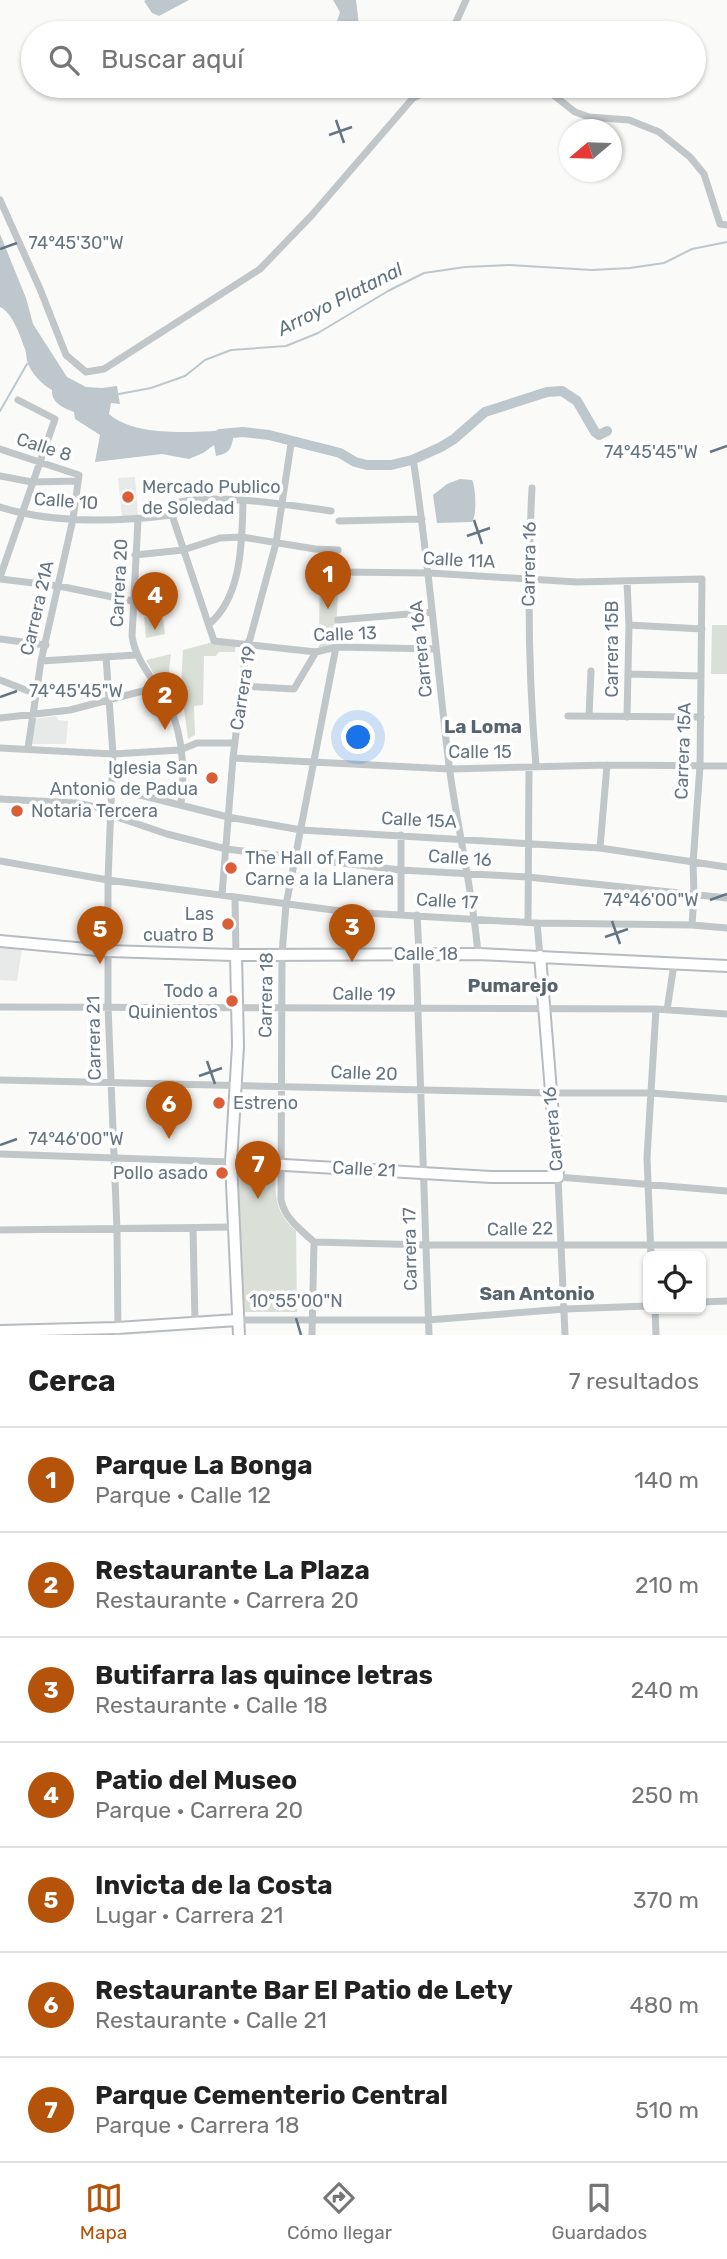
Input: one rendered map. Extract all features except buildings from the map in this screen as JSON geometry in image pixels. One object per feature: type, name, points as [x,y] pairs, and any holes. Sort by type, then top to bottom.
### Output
[{"type":"street","points":[[456,21],[466,0]]},
{"type":"street","points":[[0,200],[66,355],[80,368],[93,373],[104,369],[260,269],[312,215],[413,98]]},
{"type":"street","points":[[557,98],[575,112],[589,117],[629,120],[659,132],[690,157],[704,174],[720,224],[727,225]]},
{"type":"street","points":[[18,400],[55,419],[0,578],[148,602]]},
{"type":"street","name":"Carrera 19","points":[[222,895],[233,758],[247,644],[276,543],[291,444]]},
{"type":"street","name":"Calle 8","points":[[0,449],[78,478]]},
{"type":"street","name":"Carrera 16A","points":[[414,465],[430,573],[450,769],[475,919],[478,954]]},
{"type":"street","points":[[0,476],[32,482],[78,478]]},
{"type":"street","name":"Carrera 21A","points":[[28,748],[41,662],[73,519],[78,478]]},
{"type":"street","name":"Carrera 16","points":[[528,922],[527,843],[532,767],[527,579],[531,488]]},
{"type":"street","points":[[243,502],[242,537],[227,604],[209,624],[172,515],[172,504],[197,498],[282,504],[331,512]]},
{"type":"street","name":"Calle 10","points":[[0,507],[22,514],[73,519],[138,519],[172,515]]},
{"type":"street","name":"Carrera 20","points":[[138,519],[132,636],[136,655],[158,687],[174,720],[184,782],[181,804]]},
{"type":"street","points":[[339,521],[422,519]]},
{"type":"street","points":[[135,555],[183,550],[220,538],[242,537],[338,550]]},
{"type":"street","name":"Calle 11A","points":[[340,572],[430,573],[627,582],[702,579]]},
{"type":"street","name":"Carrera 15A","points":[[692,925],[693,863],[700,766],[702,579]]},
{"type":"street","name":"Carrera 15B","points":[[627,582],[627,717]]},
{"type":"street","points":[[338,620],[432,612]]},
{"type":"street","name":"Calle 13","points":[[209,624],[214,641],[316,652],[335,647],[436,649]]},
{"type":"street","points":[[629,625],[702,629]]},
{"type":"street","points":[[0,639],[46,645]]},
{"type":"street","name":"Carrera 18","points":[[314,1242],[292,1222],[284,1211],[281,1200],[282,954],[286,905],[335,647]]},
{"type":"street","points":[[241,686],[294,690],[316,652]]},
{"type":"street","points":[[41,662],[136,655]]},
{"type":"street","name":"Carrera 21","points":[[106,657],[113,754],[108,880],[108,1006],[117,1229],[118,1332]]},
{"type":"street","points":[[589,716],[591,671]]},
{"type":"street","points":[[629,674],[701,676]]},
{"type":"street","points":[[0,680],[36,694]]},
{"type":"street","points":[[0,718],[70,710],[158,687]]},
{"type":"street","points":[[568,716],[701,717]]},
{"type":"street","points":[[0,748],[113,754],[180,750],[197,743],[235,743]]},
{"type":"street","name":"Calle 15","points":[[233,758],[450,769],[607,765],[727,766]]},
{"type":"street","points":[[600,848],[607,765]]},
{"type":"street","name":"Calle 15A","points":[[112,788],[228,817],[301,830],[600,848],[727,867]]},
{"type":"street","name":"Calle 16","points":[[0,799],[76,803],[111,812],[167,834],[226,849],[400,870],[528,877],[727,898]]},
{"type":"street","points":[[401,835],[401,914]]},
{"type":"street","name":"Calle 17","points":[[0,861],[108,880],[348,912],[537,923],[727,928]]},
{"type":"street","points":[[235,898],[237,1084],[231,1162],[239,1335]]},
{"type":"street","name":"Carrera 17","points":[[417,915],[429,1335]]},
{"type":"street","name":"Carrera 16","points":[[537,923],[558,1177],[565,1335]]},
{"type":"street","name":"Calle 18","points":[[0,941],[108,951],[236,955],[478,954],[727,966]]},
{"type":"street","points":[[667,1010],[674,964]]},
{"type":"street","name":"Calle 19","points":[[0,1007],[656,1009],[727,1014]]},
{"type":"street","points":[[651,1251],[647,1184],[656,1009]]},
{"type":"street","name":"Calle 20","points":[[0,1080],[550,1094],[652,1093],[727,1099]]},
{"type":"street","name":"Calle 21","points":[[0,1154],[280,1164],[491,1177],[558,1177],[727,1191]]},
{"type":"street","points":[[0,1230],[233,1227]]},
{"type":"street","points":[[193,1228],[195,1322]]},
{"type":"street","points":[[312,1335],[314,1242]]},
{"type":"street","name":"Calle 22","points":[[314,1242],[426,1245],[727,1245]]},
{"type":"street","points":[[706,1303],[727,1301]]},
{"type":"street","points":[[0,1331],[118,1332],[195,1322],[428,1320],[565,1309],[643,1306]]},
{"type":"street","points":[[654,1314],[656,1335]]},
{"type":"shaded area","points":[[189,0],[159,16],[152,13],[144,1]]},
{"type":"shaded area","points":[[333,0],[356,0],[359,21],[337,21],[340,12]]},
{"type":"shaded area","points":[[0,234],[26,298],[33,324],[67,377],[86,387],[117,386],[120,404],[111,403],[109,414],[136,427],[170,432],[236,430],[229,450],[216,456],[214,445],[189,459],[162,454],[95,462],[100,435],[75,419],[74,412],[59,404],[52,395],[52,390],[36,376],[28,364],[16,325],[0,307]]},
{"type":"shaded area","name":"Mercado Publico de Soledad","points":[[135,477],[138,516],[122,517],[118,478]]},
{"type":"shaded area","points":[[460,479],[472,480],[475,495],[474,519],[472,522],[437,523],[433,495],[447,484]]},
{"type":"shaded area","points":[[320,552],[337,552],[338,596],[335,643],[319,648]]},
{"type":"shaded area","points":[[144,617],[163,618],[165,634],[146,638]]},
{"type":"shaded area","points":[[712,625],[727,625],[727,674],[711,674]]},
{"type":"shaded area","points":[[213,642],[236,644],[235,652],[204,656],[203,705],[194,706],[195,735],[188,739],[181,687],[183,650]]},
{"type":"shaded area","points":[[171,654],[169,671],[173,702],[170,703],[146,660]]},
{"type":"shaded area","points":[[56,716],[58,720],[68,721],[66,744],[31,744],[34,719]]},
{"type":"shaded area","points":[[0,947],[22,949],[17,981],[0,980]]},
{"type":"shaded area","points":[[239,1167],[276,1168],[277,1203],[283,1217],[296,1231],[297,1312],[240,1312]]},
{"type":"waterway","name":"Arroyo Platanal","points":[[119,394],[151,388],[185,376],[205,360],[231,350],[286,346],[318,333],[424,273],[465,267],[509,265],[592,270],[630,268],[664,263],[692,249],[727,242]]},
{"type":"waterway","points":[[0,411],[27,364]]},
{"type":"waterway","points":[[220,434],[243,432],[269,435],[340,453],[355,462],[367,465],[391,465],[412,460],[441,447],[485,412],[547,392],[562,391],[577,401],[595,432],[599,435],[607,431]]},
{"type":"place","name":"Mercado Publico de Soledad","points":[[128,497]]},
{"type":"place","name":"Parque La Bonga","points":[[328,609]]},
{"type":"place","name":"Patio del Museo","points":[[155,630]]},
{"type":"place","name":"Restaurante La Plaza","points":[[165,730]]},
{"type":"place","name":"Iglesia San Antonio de Padua","points":[[212,778]]},
{"type":"place","name":"Notaria Tercera","points":[[17,811]]},
{"type":"place","name":"The Hall of Fame Carne a la Llanera","points":[[231,868]]},
{"type":"place","name":"Las cuatro B","points":[[228,924]]},
{"type":"place","name":"Butifarra las quince letras","points":[[352,962]]},
{"type":"place","name":"Invicta de la Costa","points":[[100,964]]},
{"type":"place","name":"Todo a Quinientos","points":[[232,1001]]},
{"type":"place","name":"Estreno","points":[[219,1103]]},
{"type":"place","name":"Restaurante Bar El Patio de Lety","points":[[169,1139]]},
{"type":"place","name":"Pollo asado","points":[[222,1173]]},
{"type":"place","name":"Parque Cementerio Central","points":[[258,1199]]},
{"type":"district","name":"La Loma","points":[[483,726]]},
{"type":"district","name":"Pumarejo","points":[[513,985]]},
{"type":"district","name":"San Antonio","points":[[537,1293]]}]
